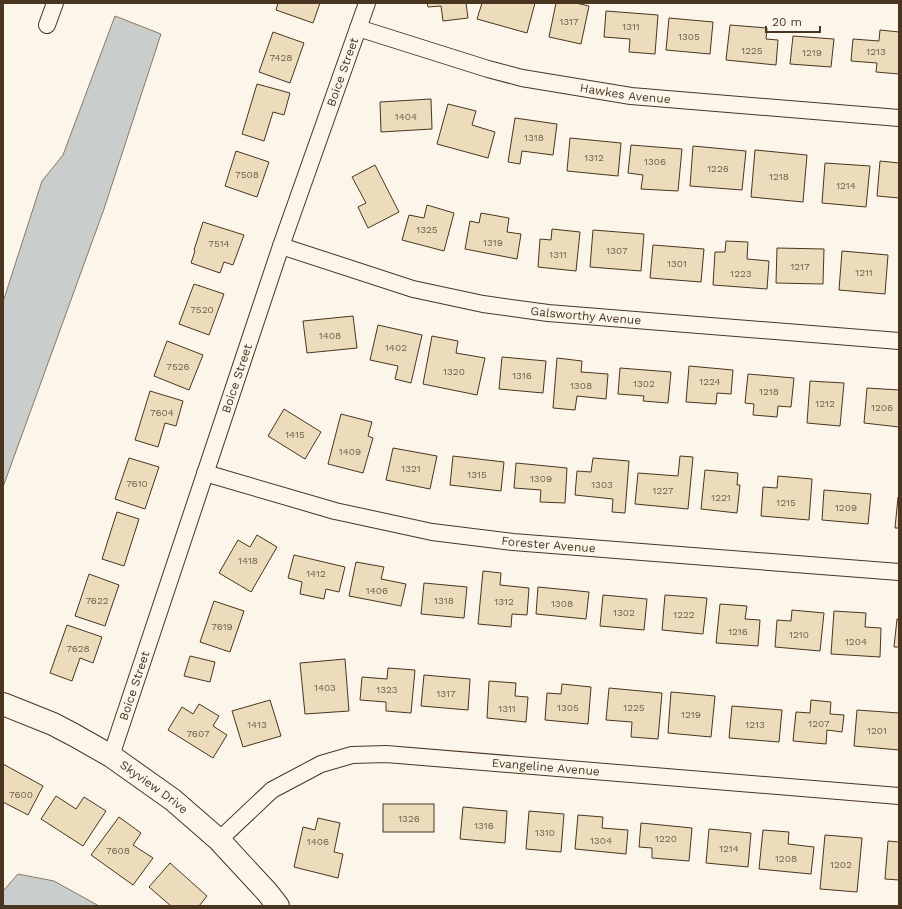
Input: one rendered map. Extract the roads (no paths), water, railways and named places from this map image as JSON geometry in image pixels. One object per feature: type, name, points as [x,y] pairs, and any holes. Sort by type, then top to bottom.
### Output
[{"type":"street","points":[[47,25],[55,3]]},
{"type":"street","name":"Boice Street","points":[[111,756],[281,246],[367,3]]},
{"type":"street","name":"Hawkes Avenue","points":[[358,28],[488,69],[522,78],[631,96],[899,118]]},
{"type":"street","name":"Galsworthy Avenue","points":[[281,246],[413,289],[483,304],[548,312],[899,341]]},
{"type":"street","name":"Forester Avenue","points":[[205,473],[335,511],[432,532],[513,542],[899,572]]},
{"type":"street","name":"Skyview Drive","points":[[3,704],[53,724],[74,735],[111,756],[173,800],[219,840],[278,906]]},
{"type":"street","name":"Evangeline Avenue","points":[[219,840],[272,790],[321,764],[352,755],[386,754],[899,796]]}]
